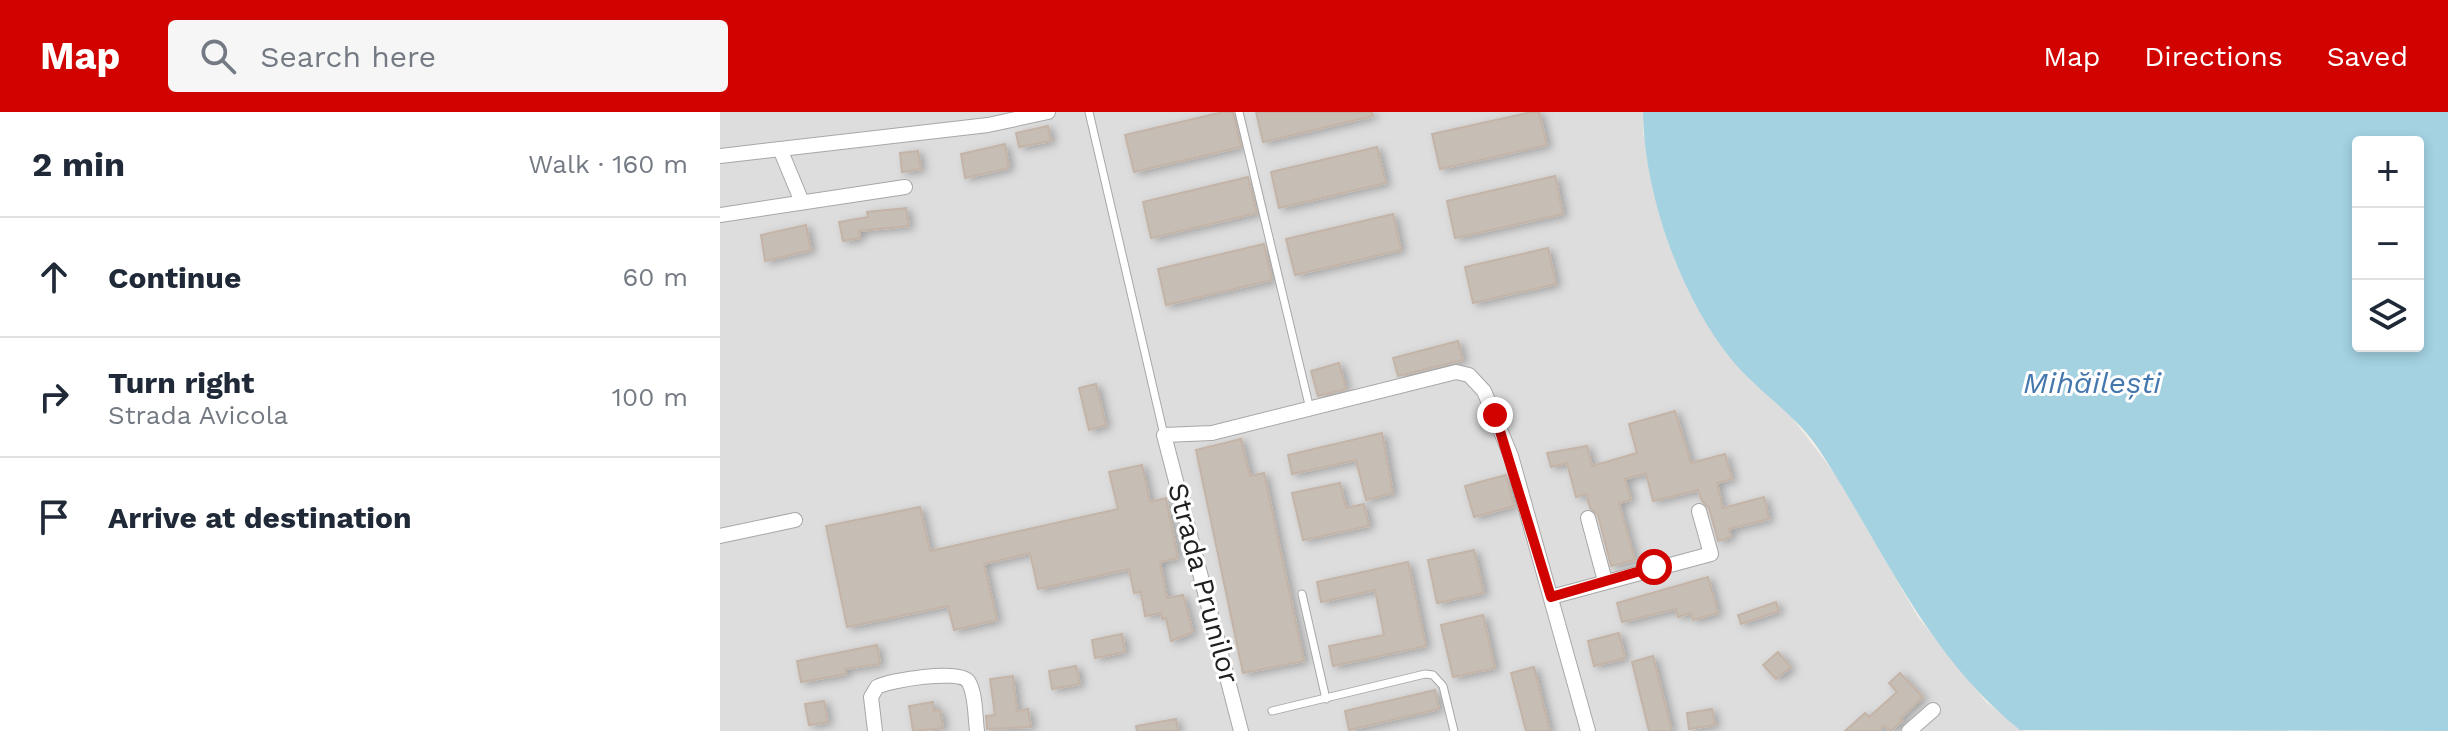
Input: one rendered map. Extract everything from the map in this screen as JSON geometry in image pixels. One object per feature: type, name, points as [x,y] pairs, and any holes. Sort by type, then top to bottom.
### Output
[{"type":"street","points":[[720,156],[988,125],[1048,112]]},
{"type":"street","points":[[780,149],[802,202]]},
{"type":"street","points":[[720,215],[905,187]]},
{"type":"street","points":[[1164,435],[1212,433],[1456,372],[1469,375],[1484,391],[1511,456],[1588,731]]},
{"type":"street","name":"Strada Prunilor","points":[[1164,435],[1241,731]]},
{"type":"street","points":[[1551,597],[1711,554],[1699,511]]},
{"type":"street","points":[[1588,518],[1605,581]]},
{"type":"street","points":[[720,536],[795,520]]},
{"type":"street","points":[[875,731],[871,697],[882,684],[960,675],[971,688],[977,731]]},
{"type":"street","points":[[1909,731],[1933,710]]},
{"type":"lane","points":[[1089,112],[1164,435]]},
{"type":"lane","points":[[1239,112],[1310,409]]},
{"type":"lane","points":[[1302,594],[1326,699]]},
{"type":"lane","points":[[1272,711],[1433,675],[1443,686],[1454,731]]},
{"type":"shaded area","points":[[720,112],[1643,112],[1643,135],[1793,419],[1835,474],[1918,617],[1986,702],[2024,731],[720,731]]},
{"type":"water","name":"Mihăilești","points":[[1643,112],[2448,112],[2448,731],[2020,730],[1987,701],[1932,635],[1811,438],[1742,371],[1713,334],[1681,275],[1668,242],[1650,176]]},
{"type":"building","points":[[1233,112],[1241,147],[1134,172],[1125,135]]},
{"type":"building","points":[[1256,112],[1372,112],[1373,116],[1263,142]]},
{"type":"building","points":[[1539,112],[1547,145],[1440,169],[1432,134]]},
{"type":"building","points":[[1048,126],[1051,141],[1019,147],[1016,133]]},
{"type":"building","points":[[1005,144],[1009,168],[965,178],[961,154]]},
{"type":"building","points":[[1377,147],[1386,183],[1279,208],[1271,172]]},
{"type":"building","points":[[918,151],[921,169],[902,172],[900,153]]},
{"type":"building","points":[[1555,176],[1563,214],[1455,238],[1447,201]]},
{"type":"building","points":[[1248,177],[1257,213],[1151,238],[1143,202]]},
{"type":"building","points":[[906,208],[909,226],[859,231],[860,238],[843,241],[839,222],[868,217],[867,212]]},
{"type":"building","points":[[1393,214],[1401,250],[1295,275],[1286,239]]},
{"type":"building","points":[[806,225],[811,250],[765,261],[761,235]]},
{"type":"building","points":[[1264,244],[1272,280],[1166,305],[1158,269]]},
{"type":"building","points":[[1548,248],[1556,284],[1473,303],[1465,267]]},
{"type":"building","points":[[1458,341],[1463,360],[1398,376],[1393,358]]},
{"type":"building","points":[[1339,363],[1346,389],[1318,396],[1311,371]]},
{"type":"building","points":[[1096,384],[1106,425],[1089,430],[1079,388]]},
{"type":"building","points":[[1675,411],[1691,463],[1725,454],[1732,479],[1717,483],[1723,508],[1764,497],[1769,519],[1729,529],[1731,537],[1718,541],[1709,508],[1698,490],[1653,501],[1646,473],[1625,479],[1631,500],[1619,503],[1635,560],[1611,566],[1598,515],[1590,508],[1586,494],[1576,497],[1567,463],[1551,467],[1547,453],[1587,446],[1592,466],[1637,453],[1629,424]]},
{"type":"building","points":[[1382,433],[1393,493],[1366,500],[1356,460],[1292,474],[1288,455]]},
{"type":"building","points":[[1241,439],[1250,476],[1264,473],[1304,661],[1243,673],[1196,450]]},
{"type":"building","points":[[1142,465],[1150,502],[1166,498],[1178,558],[1160,562],[1167,598],[1183,595],[1193,632],[1171,641],[1166,618],[1162,619],[1161,613],[1145,616],[1141,592],[1134,593],[1129,569],[1038,589],[1030,553],[984,564],[997,620],[954,630],[948,606],[847,627],[826,526],[920,507],[930,551],[1118,509],[1109,472]]},
{"type":"building","points":[[1506,475],[1514,506],[1474,517],[1465,486]]},
{"type":"building","points":[[1340,483],[1346,508],[1364,504],[1369,526],[1303,540],[1292,493]]},
{"type":"building","points":[[1474,550],[1484,593],[1437,603],[1428,560]]},
{"type":"building","points":[[1408,562],[1426,646],[1333,666],[1329,646],[1384,635],[1375,590],[1321,602],[1317,582]]},
{"type":"building","points":[[1708,577],[1718,613],[1693,620],[1691,613],[1678,617],[1676,609],[1622,622],[1617,603]]},
{"type":"building","points":[[1776,602],[1779,611],[1741,624],[1738,615]]},
{"type":"building","points":[[1483,615],[1495,668],[1453,677],[1441,625]]},
{"type":"building","points":[[1619,633],[1625,658],[1594,666],[1588,641]]},
{"type":"building","points":[[1122,634],[1125,652],[1095,658],[1092,640]]},
{"type":"building","points":[[877,645],[880,664],[845,669],[846,674],[801,682],[797,661]]},
{"type":"building","points":[[1778,652],[1791,667],[1776,679],[1763,665]]},
{"type":"building","points":[[1653,656],[1672,731],[1649,731],[1632,662]]},
{"type":"building","points":[[1076,666],[1080,684],[1052,689],[1049,671]]},
{"type":"building","points":[[1534,667],[1550,731],[1526,731],[1511,673]]},
{"type":"building","points":[[1900,673],[1923,697],[1900,719],[1902,721],[1891,731],[1884,726],[1879,731],[1845,731],[1865,713],[1869,717],[1897,692],[1889,683]]},
{"type":"building","points":[[1013,676],[1017,711],[1028,709],[1031,727],[987,729],[986,716],[995,715],[990,679]]},
{"type":"building","points":[[1435,690],[1439,709],[1349,730],[1345,711]]},
{"type":"building","points":[[824,701],[828,722],[809,725],[805,704]]},
{"type":"building","points":[[933,702],[934,711],[940,710],[943,728],[913,731],[909,706]]},
{"type":"building","points":[[1712,709],[1715,725],[1689,729],[1687,713]]},
{"type":"building","points":[[1176,719],[1178,731],[1137,731],[1136,726]]},
{"type":"route","points":[[1495,415],[1511,456],[1551,597],[1654,567]]}]
